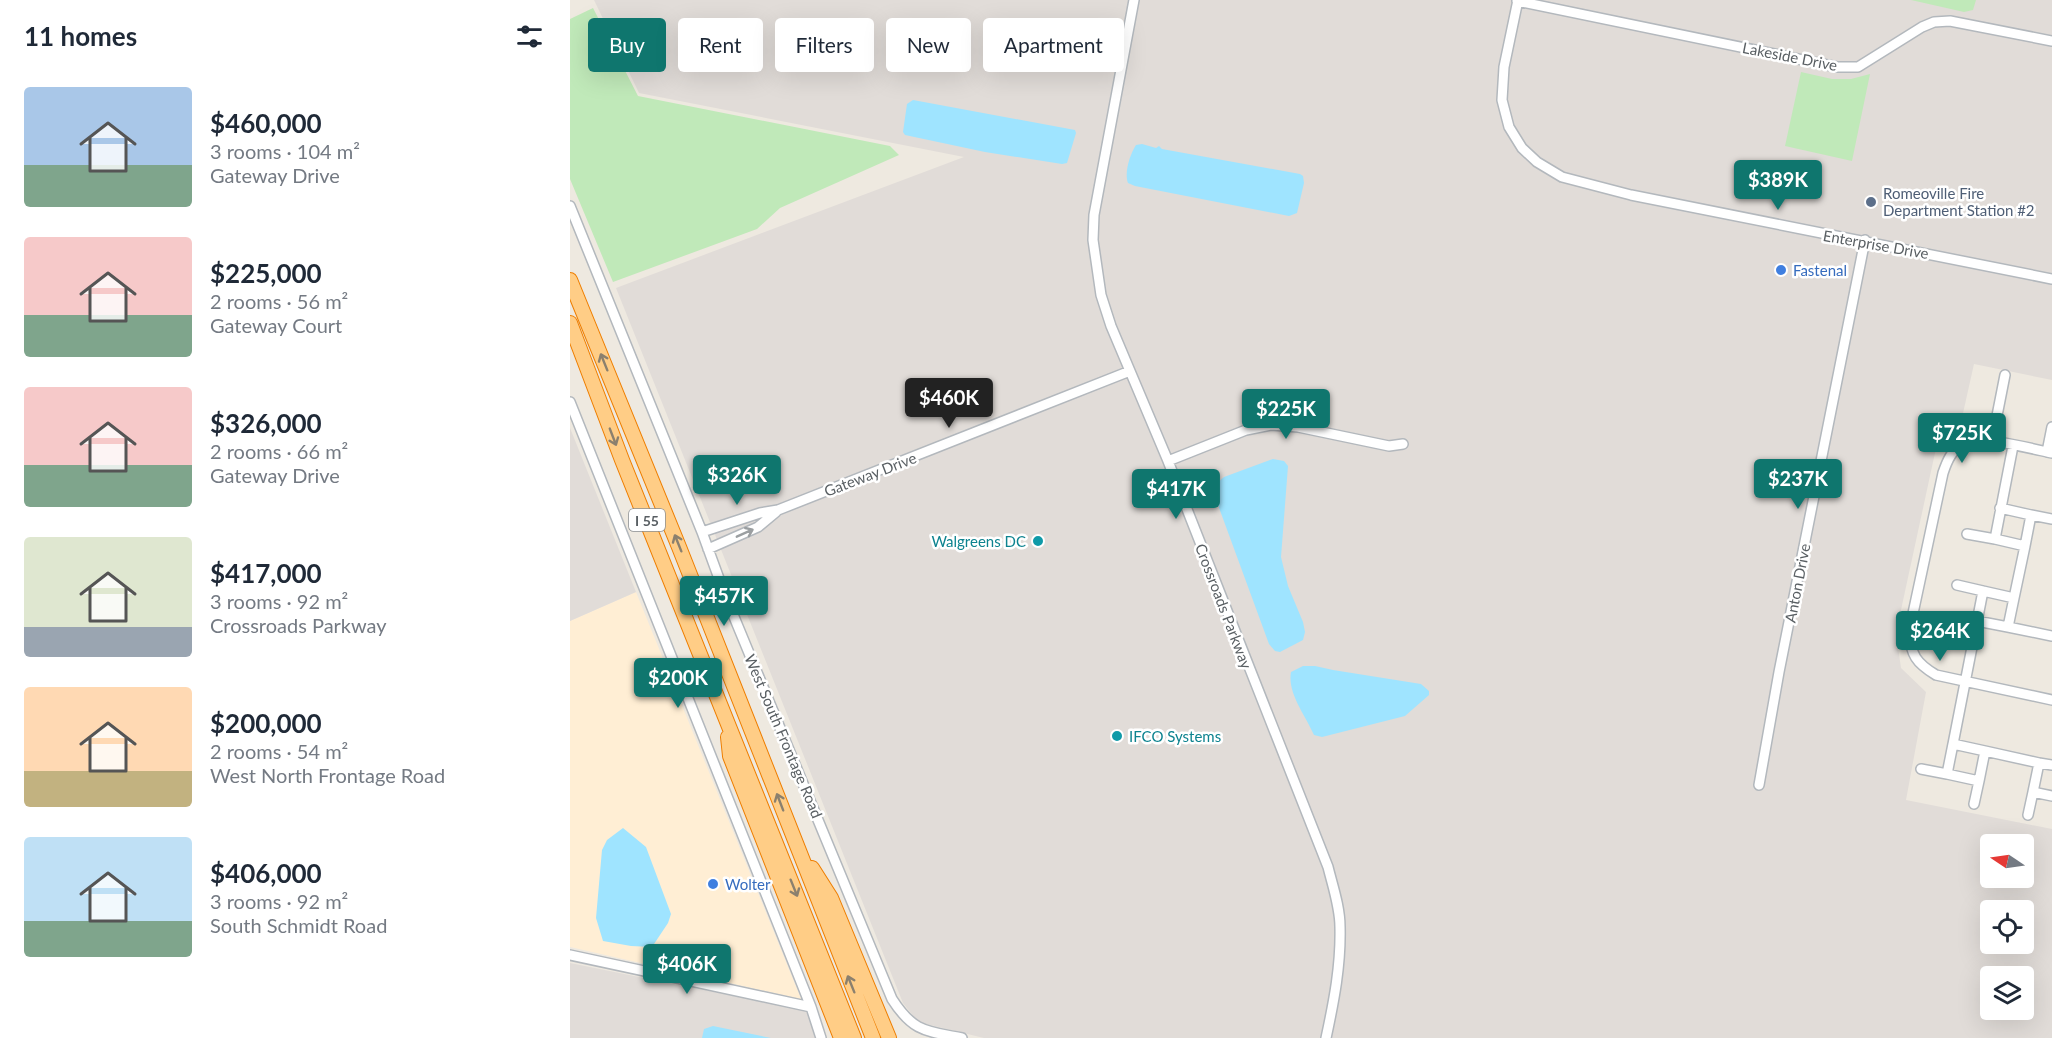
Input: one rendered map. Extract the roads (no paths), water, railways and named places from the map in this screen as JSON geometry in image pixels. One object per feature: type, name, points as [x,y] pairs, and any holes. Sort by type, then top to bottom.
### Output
[{"type":"highway","name":"I 55","points":[[570,280],[680,547],[873,1038]]},
{"type":"highway","name":"I 55","points":[[570,323],[622,460],[855,1038]]},
{"type":"highway","points":[[726,717],[730,756],[840,1038]]},
{"type":"highway","points":[[795,842],[831,898],[889,1038]]},
{"type":"street","name":"Crossroads Parkway","points":[[1134,0],[1096,199],[1093,240],[1101,295],[1111,326],[1168,461],[1328,867],[1340,925],[1339,972],[1326,1038]]},
{"type":"street","name":"Lakeside Drive","points":[[1517,1],[1837,67],[1858,67],[1922,27],[1934,22],[1950,21],[2052,41]]},
{"type":"street","name":"Enterprise Drive","points":[[1517,1],[1502,83],[1502,100],[1509,127],[1522,148],[1537,162],[1562,177],[1830,236],[1865,240],[2052,279]]},
{"type":"street","name":"West South Frontage Road","points":[[570,206],[702,532],[725,595],[892,999],[904,1017],[914,1025],[924,1030],[962,1038]]},
{"type":"street","name":"Anton Drive","points":[[1759,785],[1779,672],[1865,240]]},
{"type":"street","name":"Gateway Drive","points":[[702,532],[760,513],[778,510],[1130,371]]},
{"type":"street","points":[[1992,441],[2005,375]]},
{"type":"street","points":[[570,402],[811,1006],[821,1038]]},
{"type":"street","points":[[1168,461],[1246,430],[1271,425],[1298,427],[1389,446],[1403,444]]},
{"type":"street","points":[[2052,428],[2049,453],[1992,441],[1965,442],[1947,460],[1909,632],[1915,658],[1924,668],[1936,675],[2052,700]]},
{"type":"street","points":[[1995,539],[2013,446]]},
{"type":"street","points":[[2000,508],[2052,519]]},
{"type":"street","name":"Gateway Drive","points":[[708,549],[758,527],[778,510]]},
{"type":"street","points":[[2008,627],[2031,515]]},
{"type":"street","points":[[1968,534],[2025,546]]},
{"type":"street","points":[[1957,585],[2014,598]]},
{"type":"street","points":[[1947,774],[1983,591]]},
{"type":"street","points":[[1977,621],[2052,636]]},
{"type":"street","points":[[1953,744],[2052,765]]},
{"type":"street","points":[[1974,804],[1985,751]]},
{"type":"street","points":[[2028,815],[2039,762]]},
{"type":"street","points":[[1921,769],[1979,781]]},
{"type":"street","points":[[2033,792],[2052,796]]},
{"type":"street","points":[[570,955],[811,1006]]},
{"type":"water","points":[[913,100],[1075,130],[1067,163],[985,152],[905,135],[903,132],[907,104]]},
{"type":"water","points":[[1142,144],[1300,174],[1303,176],[1304,183],[1297,213],[1289,216],[1128,183],[1127,169],[1130,158],[1136,145]]},
{"type":"water","points":[[1273,459],[1284,461],[1288,466],[1281,557],[1288,586],[1305,632],[1303,640],[1280,652],[1275,651],[1269,644],[1218,505],[1216,484],[1224,477]]},
{"type":"water","points":[[1303,666],[1315,666],[1421,684],[1429,691],[1429,695],[1405,716],[1322,737],[1314,735],[1294,696],[1291,672]]},
{"type":"water","points":[[623,828],[646,847],[671,914],[668,923],[652,947],[603,941],[596,918],[602,850],[607,840]]},
{"type":"water","points":[[713,1026],[771,1038],[702,1038],[704,1029]]},
{"type":"place","name":"Romeoville Fire Department Station #2","points":[[1871,202]]},
{"type":"place","name":"Fastenal","points":[[1781,270]]},
{"type":"place","name":"Walgreens DC","points":[[1038,541]]},
{"type":"place","name":"IFCO Systems","points":[[1117,736]]},
{"type":"place","name":"Wolter","points":[[713,884]]}]
